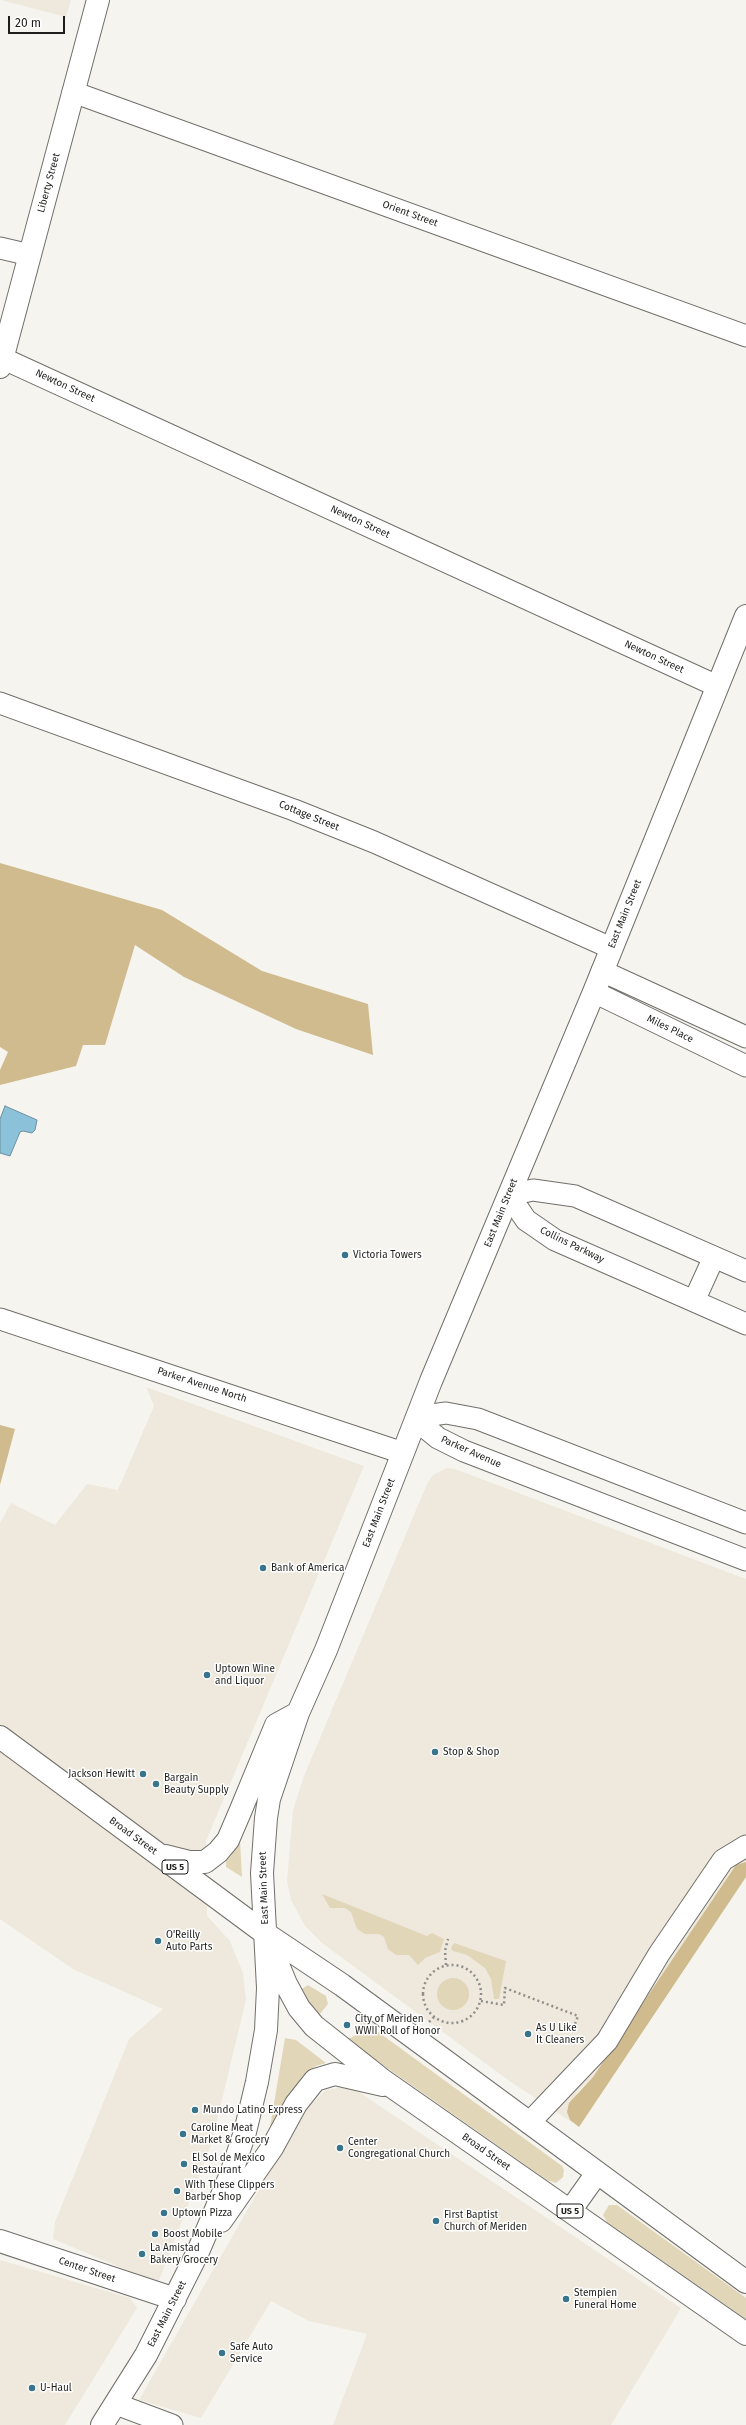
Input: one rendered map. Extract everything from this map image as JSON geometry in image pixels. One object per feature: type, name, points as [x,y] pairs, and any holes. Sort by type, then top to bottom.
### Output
[{"type":"main road","name":"Liberty Street","points":[[1,362],[98,0]]},
{"type":"main road","name":"East Main Street","points":[[102,2425],[146,2355],[197,2254],[231,2174],[245,2132],[257,2082],[266,2030],[268,1988],[262,1873],[266,1818],[269,1800],[298,1713],[417,1417],[594,992],[746,616]]},
{"type":"main road","points":[[159,1855],[189,1862],[205,1862],[218,1852],[228,1840],[276,1725],[298,1713]]},
{"type":"main road","name":"Broad Street","points":[[0,1737],[266,1934],[342,1985],[746,2282]]},
{"type":"main road","name":"Broad Street","points":[[266,1934],[286,1984],[299,2008],[314,2026],[394,2088],[746,2334]]},
{"type":"main road","points":[[197,2254],[272,2148],[296,2104],[315,2080],[335,2074],[394,2088]]},
{"type":"main road","points":[[570,2211],[597,2173]]},
{"type":"main road","name":"Center Street","points":[[0,2241],[174,2299]]},
{"type":"street","name":"Orient Street","points":[[73,92],[746,336]]},
{"type":"street","points":[[0,248],[30,255]]},
{"type":"street","name":"Newton Street","points":[[1,362],[717,686]]},
{"type":"street","name":"Cottage Street","points":[[0,703],[294,810],[374,842],[611,948]]},
{"type":"street","points":[[602,970],[746,1037]]},
{"type":"street","name":"Miles Place","points":[[594,992],[746,1066]]},
{"type":"street","points":[[509,1194],[533,1190],[575,1196],[746,1271]]},
{"type":"street","name":"Collins Parkway","points":[[509,1194],[526,1220],[550,1236],[746,1324]]},
{"type":"street","points":[[694,1301],[714,1257]]},
{"type":"street","name":"Parker Avenue North","points":[[0,1319],[403,1453]]},
{"type":"street","points":[[417,1417],[446,1413],[478,1419],[746,1524]]},
{"type":"street","name":"Parker Avenue","points":[[417,1417],[427,1429],[438,1438],[464,1451],[746,1560]]},
{"type":"street","points":[[529,2123],[607,2041],[655,1960],[723,1860],[746,1846]]},
{"type":"street","points":[[116,2404],[172,2425]]},
{"type":"path","points":[[446,1965],[445,1951],[448,1939]]},
{"type":"path","points":[[446,1965],[466,1967],[474,1973],[479,1981],[481,2001],[477,2010],[470,2018],[461,2022],[442,2022],[434,2017],[424,2001],[425,1983],[430,1975],[446,1965]]},
{"type":"path","points":[[481,2001],[504,2005],[505,1988],[578,2016],[572,2032]]},
{"type":"path","points":[[429,2022],[434,2017]]},
{"type":"shaded area","points":[[1,0],[71,0],[66,17]]},
{"type":"shaded area","points":[[0,863],[162,910],[262,971],[368,1004],[373,1055],[296,1029],[184,977],[135,945],[105,1045],[83,1045],[76,1066],[0,1085],[0,1070],[8,1052],[0,1047]]},
{"type":"shaded area","points":[[146,1387],[364,1466],[206,1841],[207,1916],[230,1941],[243,1973],[246,2000],[211,2145],[158,2283],[53,2239],[55,2222],[129,2039],[163,2009],[73,1969],[0,1919],[0,1523],[11,1503],[55,1525],[87,1484],[118,1490],[154,1406]]},
{"type":"shaded area","points":[[0,1425],[15,1429],[0,1485]]},
{"type":"shaded area","points":[[447,1468],[455,1469],[746,1579],[746,1862],[736,1866],[593,2077],[579,2090],[567,2112],[570,2120],[579,2127],[508,2080],[322,1943],[305,1926],[291,1900],[287,1881],[293,1810],[304,1776],[427,1484],[433,1475]]},
{"type":"shaded area","points":[[238,1840],[240,1840],[242,1877],[226,1867],[226,1861],[231,1856]]},
{"type":"shaded area","points":[[746,1862],[746,1877],[579,2127],[570,2120],[567,2112],[569,2103],[593,2077],[736,1865]]},
{"type":"shaded area","points":[[322,1894],[427,1936],[432,1933],[444,1939],[440,1952],[425,1958],[418,1965],[409,1955],[396,1955],[388,1949],[384,1937],[379,1934],[365,1934],[357,1929],[351,1912],[345,1908],[330,1908]]},
{"type":"shaded area","points":[[454,1943],[506,1961],[499,1999],[494,1999],[491,1979],[485,1968],[467,1955],[453,1951],[451,1948]]},
{"type":"shaded area","points":[[456,1978],[462,1980],[467,1985],[469,1994],[467,2003],[462,2008],[450,2010],[444,2008],[439,2003],[437,1991],[439,1985],[444,1980]]},
{"type":"shaded area","points":[[308,1985],[326,1996],[328,2004],[320,2014],[314,2015],[300,1990]]},
{"type":"shaded area","points":[[359,2018],[562,2166],[564,2170],[563,2177],[556,2183],[547,2180],[343,2037],[351,2038],[357,2034],[361,2026]]},
{"type":"shaded area","points":[[285,2038],[296,2040],[326,2063],[316,2066],[303,2076],[269,2133]]},
{"type":"shaded area","points":[[350,2086],[681,2308],[611,2425],[333,2425],[367,2334],[309,2321],[271,2301],[201,2418],[139,2400],[305,2109],[326,2090]]},
{"type":"shaded area","points":[[609,2205],[617,2205],[746,2298],[746,2319],[607,2222],[603,2215]]},
{"type":"shaded area","points":[[0,2260],[130,2298],[137,2308],[65,2425],[0,2425]]},
{"type":"water","points":[[5,1106],[37,1120],[35,1130],[32,1133],[23,1131],[20,1132],[10,1156],[0,1153],[0,1119]]},
{"type":"place","name":"Victoria Towers","points":[[345,1255]]},
{"type":"place","name":"Bank of America","points":[[263,1568]]},
{"type":"place","name":"Uptown Wine and Liquor","points":[[207,1675]]},
{"type":"place","name":"Stop & Shop","points":[[435,1752]]},
{"type":"place","name":"Jackson Hewitt","points":[[143,1774]]},
{"type":"place","name":"Bargain Beauty Supply","points":[[156,1784]]},
{"type":"place","name":"O'Reilly Auto Parts","points":[[158,1941]]},
{"type":"place","name":"City of Meriden WWII Roll of Honor","points":[[347,2025]]},
{"type":"place","name":"As U Like It Cleaners","points":[[528,2034]]},
{"type":"place","name":"Mundo Latino Express","points":[[195,2110]]},
{"type":"place","name":"Caroline Meat Market & Grocery","points":[[183,2134]]},
{"type":"place","name":"Center Congregational Church","points":[[340,2148]]},
{"type":"place","name":"El Sol de Mexico Restaurant","points":[[184,2164]]},
{"type":"place","name":"With These Clippers Barber Shop","points":[[177,2191]]},
{"type":"place","name":"Uptown Pizza","points":[[164,2213]]},
{"type":"place","name":"First Baptist Church of Meriden","points":[[436,2221]]},
{"type":"place","name":"Boost Mobile","points":[[155,2234]]},
{"type":"place","name":"La Amistad Bakery Grocery","points":[[142,2254]]},
{"type":"place","name":"Stempien Funeral Home","points":[[566,2299]]},
{"type":"place","name":"Safe Auto Service","points":[[222,2353]]},
{"type":"place","name":"U-Haul","points":[[32,2388]]}]
